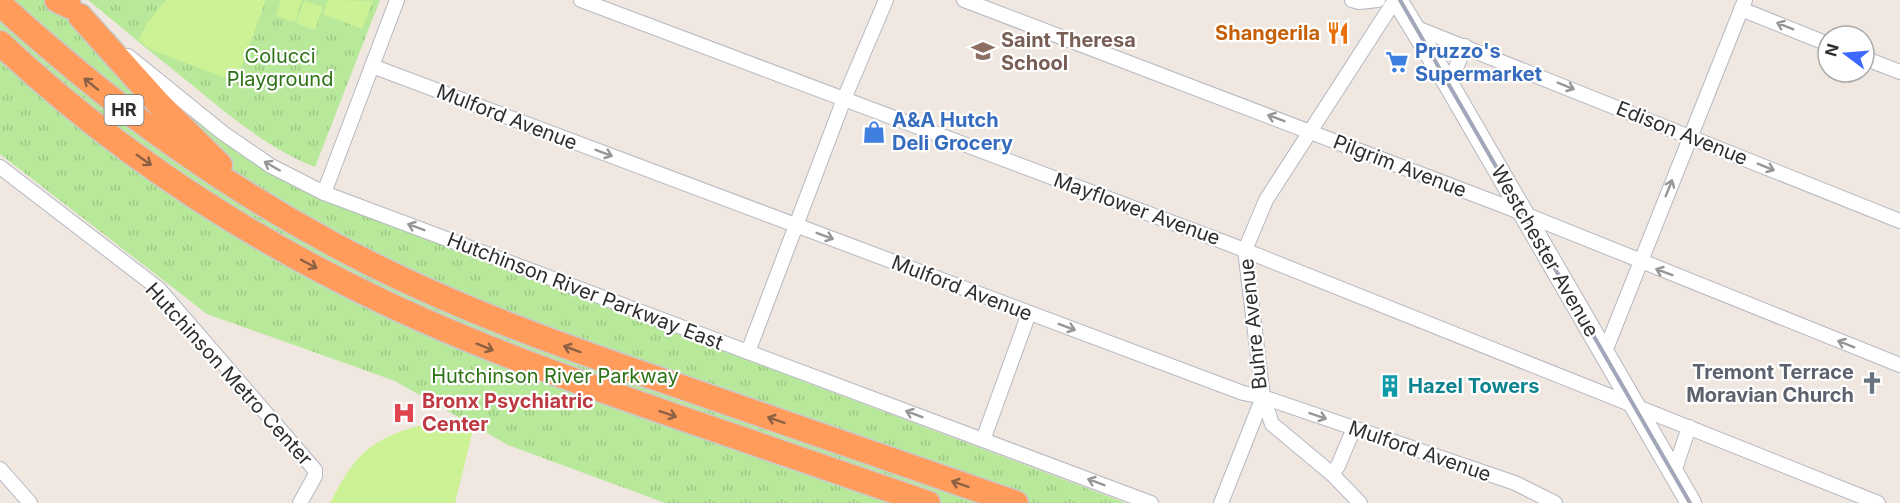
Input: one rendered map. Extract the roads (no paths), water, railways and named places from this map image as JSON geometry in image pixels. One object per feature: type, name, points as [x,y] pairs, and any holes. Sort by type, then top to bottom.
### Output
[{"type":"highway","name":"HR","points":[[0,4],[117,105],[186,155],[259,202],[355,255],[431,292],[528,333],[1016,503]]},
{"type":"highway","points":[[67,5],[159,104],[259,202]]},
{"type":"highway","name":"HR","points":[[0,43],[97,125],[168,177],[243,226],[336,279],[409,314],[491,349],[634,402],[928,503]]},
{"type":"highway","points":[[0,64],[20,80],[97,125]]},
{"type":"main road","name":"Westchester Avenue","points":[[1396,0],[1449,85],[1691,503]]},
{"type":"street","points":[[324,193],[397,0]]},
{"type":"street","name":"Mayflower Avenue","points":[[581,0],[1245,250],[1878,503]]},
{"type":"street","points":[[748,352],[844,99],[886,0]]},
{"type":"street","name":"Pilgrim Avenue","points":[[964,0],[1524,214],[1900,365]]},
{"type":"street","points":[[1352,0],[1359,2],[1378,0]]},
{"type":"street","name":"Buhre Avenue","points":[[1221,503],[1263,397],[1245,250],[1266,200],[1396,0]]},
{"type":"street","name":"Hutchinson River Parkway East","points":[[67,5],[223,133],[271,166],[324,193],[1151,503]]},
{"type":"street","points":[[1604,354],[1743,5],[1816,38]]},
{"type":"street","name":"Edison Avenue","points":[[1414,27],[1900,220]]},
{"type":"street","points":[[1449,85],[1465,46]]},
{"type":"street","points":[[1876,63],[1900,72]]},
{"type":"street","name":"Mulford Avenue","points":[[372,66],[1029,314],[1243,393],[1263,397],[1354,428],[1526,496],[1555,503]]},
{"type":"street","name":"Hutchinson Metro Center","points":[[0,167],[164,294],[315,470],[315,476],[300,503]]},
{"type":"street","points":[[983,440],[1029,314]]},
{"type":"street","points":[[1263,397],[1272,424],[1332,474],[1360,503]]},
{"type":"street","points":[[1674,472],[1689,427]]},
{"type":"street","points":[[1332,474],[1338,466],[1354,428]]},
{"type":"street","points":[[0,469],[30,503]]},
{"type":"railway","points":[[1400,0],[1690,503]]},
{"type":"place","name":"Shangerila","points":[[1338,33]]},
{"type":"place","name":"Saint Theresa School","points":[[983,51]]},
{"type":"place","name":"Pruzzo's Supermarket","points":[[1397,62]]},
{"type":"place","name":"A&A Hutch Deli Grocery","points":[[874,132]]},
{"type":"place","name":"Tremont Terrace Moravian Church","points":[[1872,383]]},
{"type":"place","name":"Hazel Towers","points":[[1390,386]]},
{"type":"place","name":"Bronx Psychiatric Center","points":[[404,413]]},
{"type":"park label","name":"Colucci Playground","points":[[280,68]]},
{"type":"park label","name":"Hutchinson River Parkway","points":[[555,376]]}]
